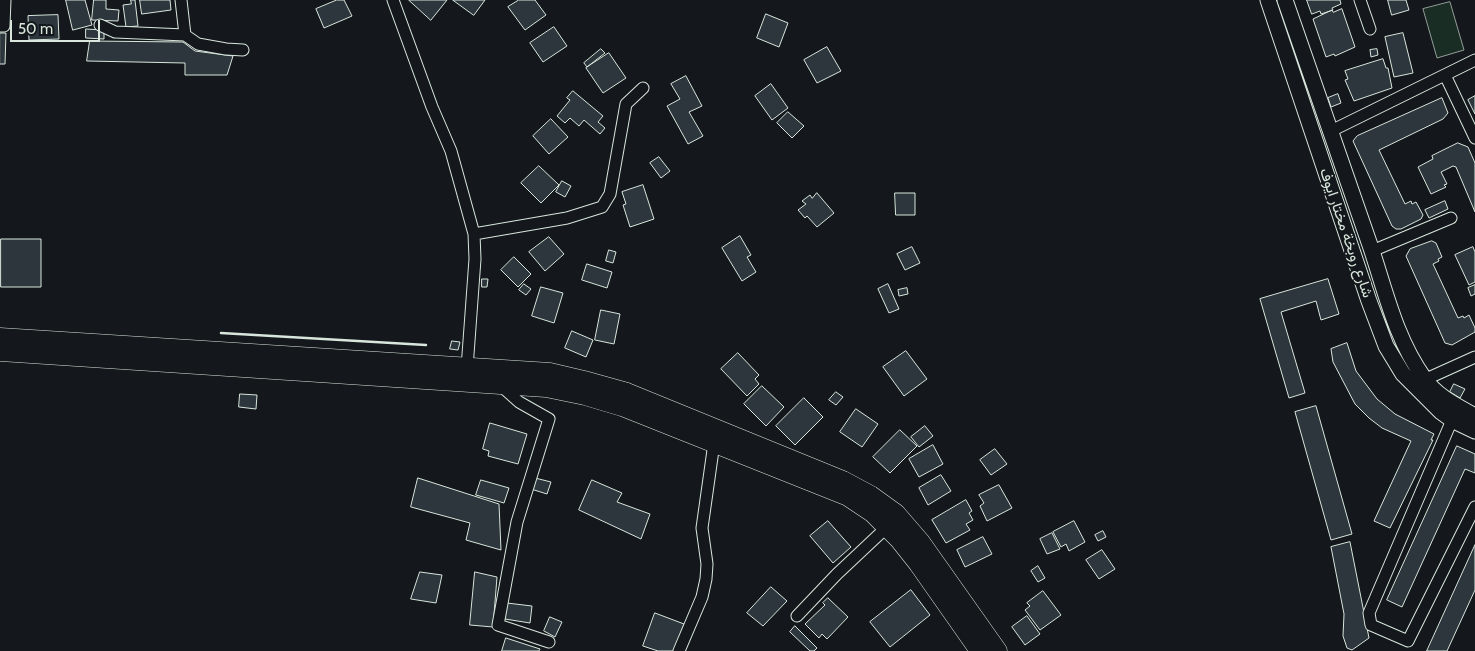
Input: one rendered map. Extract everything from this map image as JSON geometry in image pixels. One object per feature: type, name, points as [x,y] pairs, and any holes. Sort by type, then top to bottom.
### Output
[{"type":"main road","points":[[0,337],[550,372],[627,392],[843,480],[871,494],[896,513],[921,542],[998,651]]},
{"type":"main road","points":[[0,352],[546,388],[585,396],[622,407],[848,497],[872,513],[887,527],[918,564],[979,651]]},
{"type":"street","points":[[0,26],[4,26],[5,0]]},
{"type":"street","points":[[181,0],[185,35]]},
{"type":"street","points":[[393,0],[432,107],[451,151],[474,234],[475,260],[467,368]]},
{"type":"street","name":"شارع روبخة مختار ايوف","points":[[1268,0],[1386,346],[1403,374],[1428,400],[1452,420],[1475,431]]},
{"type":"street","name":"شارع روبخة مختار ايوف","points":[[1286,0],[1372,251],[1391,315],[1404,344],[1424,380],[1443,398],[1475,416]]},
{"type":"street","points":[[1360,0],[1370,28]]},
{"type":"street","points":[[100,25],[115,32],[185,35],[198,44],[243,50]]},
{"type":"street","points":[[1331,131],[1475,60]]},
{"type":"street","points":[[1445,74],[1475,138]]},
{"type":"street","points":[[474,234],[567,218],[602,207],[610,194],[626,104],[643,88]]},
{"type":"street","points":[[1372,251],[1451,218]]},
{"type":"street","points":[[1424,380],[1475,357]]},
{"type":"street","points":[[500,385],[519,402],[549,419],[517,522],[498,625],[549,642]]},
{"type":"street","points":[[1452,420],[1369,614],[1371,625],[1408,641],[1475,508]]},
{"type":"street","points":[[679,651],[702,598],[706,579],[707,564],[702,528],[714,443]]},
{"type":"street","points":[[797,616],[836,574],[887,527]]},
{"type":"green space","points":[[1450,2],[1464,50],[1437,58],[1423,9]]},
{"type":"building","points":[[66,0],[85,0],[92,25],[73,30]]},
{"type":"building","points":[[94,0],[106,0],[106,9],[119,10],[118,21],[92,20]]},
{"type":"building","points":[[131,0],[135,0],[138,26],[126,27],[123,5],[131,4]]},
{"type":"building","points":[[140,0],[170,0],[171,10],[142,14]]},
{"type":"building","points":[[337,0],[344,0],[352,16],[324,28],[316,9]]},
{"type":"building","points":[[409,0],[447,0],[431,20]]},
{"type":"building","points":[[453,0],[485,0],[474,15]]},
{"type":"building","points":[[519,0],[535,0],[546,15],[525,30],[508,7]]},
{"type":"building","points":[[1307,0],[1340,0],[1341,4],[1332,8],[1333,10],[1321,14],[1320,11],[1312,14]]},
{"type":"building","points":[[1388,0],[1406,0],[1409,10],[1392,15]]},
{"type":"building","points":[[1342,9],[1355,47],[1335,56],[1334,54],[1326,57],[1313,19],[1332,10],[1333,12]]},
{"type":"building","points":[[766,14],[788,23],[779,47],[757,38]]},
{"type":"building","points":[[58,15],[59,39],[29,40],[28,16]]},
{"type":"building","points":[[554,27],[567,46],[543,62],[530,43]]},
{"type":"building","points":[[86,29],[104,30],[104,39],[86,38]]},
{"type":"building","points":[[0,33],[6,33],[5,64],[0,64]]},
{"type":"building","points":[[1403,33],[1413,73],[1394,77],[1385,37]]},
{"type":"building","points":[[90,41],[183,42],[195,51],[233,56],[227,75],[185,75],[185,63],[87,61]]},
{"type":"building","points":[[827,47],[841,71],[817,83],[804,60]]},
{"type":"building","points":[[601,49],[605,53],[587,67],[584,63]]},
{"type":"building","points":[[1377,49],[1378,55],[1371,57],[1370,50]]},
{"type":"building","points":[[609,53],[626,78],[603,93],[586,68]]},
{"type":"building","points":[[1383,59],[1386,68],[1388,68],[1392,88],[1354,101],[1345,80],[1348,79],[1345,71]]},
{"type":"building","points":[[686,76],[702,106],[689,112],[703,136],[688,144],[667,106],[680,99],[671,84]]},
{"type":"building","points":[[771,84],[788,108],[772,120],[755,96]]},
{"type":"building","points":[[573,91],[603,116],[598,122],[605,128],[600,134],[584,120],[579,126],[570,118],[565,123],[557,116],[570,100],[567,98]]},
{"type":"building","points":[[1338,94],[1341,103],[1331,107],[1328,98]]},
{"type":"building","points":[[1475,96],[1475,114],[1468,100]]},
{"type":"building","points":[[1442,98],[1448,113],[1443,119],[1379,150],[1405,204],[1411,201],[1412,204],[1416,202],[1423,215],[1421,219],[1401,229],[1396,229],[1392,226],[1353,141],[1357,136]]},
{"type":"building","points":[[788,112],[804,126],[792,138],[777,123]]},
{"type":"building","points":[[551,119],[568,137],[549,154],[533,136]]},
{"type":"building","points":[[1458,143],[1468,147],[1475,163],[1475,212],[1456,167],[1453,166],[1441,172],[1447,184],[1444,185],[1446,187],[1431,194],[1418,167],[1433,159],[1432,156]]},
{"type":"building","points":[[659,157],[670,171],[661,178],[650,163]]},
{"type":"building","points":[[539,166],[559,185],[541,203],[521,183]]},
{"type":"building","points":[[562,181],[571,186],[565,197],[556,192]]},
{"type":"building","points":[[643,185],[654,219],[630,227],[623,205],[626,204],[622,192]]},
{"type":"building","points":[[817,193],[834,213],[817,227],[807,216],[805,218],[798,210],[806,204],[802,201],[810,195],[812,198]]},
{"type":"building","points":[[895,193],[915,193],[915,215],[896,215]]},
{"type":"building","points":[[1445,201],[1448,209],[1429,218],[1425,210]]},
{"type":"building","points":[[740,236],[751,255],[747,257],[756,272],[742,281],[722,248]]},
{"type":"building","points":[[549,237],[564,254],[545,271],[529,252]]},
{"type":"building","points":[[1,239],[41,239],[41,287],[1,287]]},
{"type":"building","points":[[1432,241],[1436,243],[1442,257],[1433,264],[1458,318],[1463,316],[1464,318],[1469,315],[1475,328],[1475,332],[1452,345],[1445,343],[1406,256],[1410,249]]},
{"type":"building","points":[[912,247],[920,263],[905,270],[897,254]]},
{"type":"building","points":[[1473,247],[1475,252],[1475,282],[1469,285],[1455,255]]},
{"type":"building","points":[[609,250],[616,252],[613,263],[606,261]]},
{"type":"building","points":[[514,257],[531,274],[518,287],[501,270]]},
{"type":"building","points":[[587,264],[612,272],[607,288],[582,280]]},
{"type":"building","points":[[482,279],[488,279],[487,287],[482,287]]},
{"type":"building","points":[[1328,279],[1339,314],[1321,320],[1316,301],[1281,312],[1305,393],[1289,398],[1260,299]]},
{"type":"building","points":[[524,284],[531,289],[526,295],[519,290]]},
{"type":"building","points":[[888,284],[899,309],[889,313],[878,289]]},
{"type":"building","points":[[1475,285],[1475,294],[1471,296],[1468,288]]},
{"type":"building","points":[[541,287],[563,293],[554,323],[532,316]]},
{"type":"building","points":[[907,288],[908,294],[899,296],[898,290]]},
{"type":"building","points":[[601,310],[620,314],[614,344],[595,340]]},
{"type":"building","points":[[572,331],[593,340],[586,357],[565,348]]},
{"type":"building","points":[[452,341],[460,342],[458,350],[450,349]]},
{"type":"building","points":[[1347,343],[1356,371],[1377,399],[1395,414],[1434,434],[1431,440],[1433,440],[1390,528],[1374,521],[1411,441],[1382,428],[1355,404],[1333,362],[1331,349]]},
{"type":"building","points":[[906,351],[927,379],[904,396],[883,367]]},
{"type":"building","points":[[738,353],[759,375],[755,379],[759,384],[747,396],[721,369]]},
{"type":"building","points":[[1454,384],[1465,389],[1460,398],[1450,392]]},
{"type":"building","points":[[762,386],[784,407],[766,426],[744,404]]},
{"type":"building","points":[[836,392],[843,397],[836,405],[829,400]]},
{"type":"building","points":[[240,394],[257,395],[256,409],[239,407]]},
{"type":"building","points":[[804,398],[823,417],[795,445],[776,426]]},
{"type":"building","points":[[1316,406],[1352,534],[1331,540],[1295,412]]},
{"type":"building","points":[[856,409],[878,424],[862,447],[840,432]]},
{"type":"building","points":[[490,423],[527,434],[518,464],[488,456],[489,451],[483,449]]},
{"type":"building","points":[[925,426],[933,436],[919,447],[911,437]]},
{"type":"building","points":[[900,430],[917,446],[890,473],[873,457]]},
{"type":"building","points":[[933,445],[943,464],[919,477],[909,459]]},
{"type":"building","points":[[1457,446],[1475,454],[1475,473],[1465,469],[1402,607],[1387,600]]},
{"type":"building","points":[[995,449],[1007,464],[991,475],[980,460]]},
{"type":"building","points":[[941,475],[951,491],[928,505],[919,488]]},
{"type":"building","points":[[418,478],[499,504],[501,550],[466,540],[470,523],[411,507]]},
{"type":"building","points":[[535,478],[551,482],[547,494],[531,489]]},
{"type":"building","points":[[481,480],[509,488],[504,503],[476,495]]},
{"type":"building","points":[[592,480],[622,493],[617,502],[650,514],[641,539],[579,510]]},
{"type":"building","points":[[999,485],[1012,508],[987,521],[980,506],[984,503],[979,495]]},
{"type":"building","points":[[966,500],[972,511],[969,513],[973,520],[966,524],[970,530],[946,543],[932,520]]},
{"type":"building","points":[[828,521],[851,547],[833,563],[810,536]]},
{"type":"building","points":[[1074,521],[1085,542],[1069,551],[1066,544],[1061,547],[1053,532]]},
{"type":"building","points":[[1103,531],[1106,537],[1098,541],[1095,535]]},
{"type":"building","points":[[1052,533],[1060,549],[1047,554],[1040,539]]},
{"type":"building","points":[[983,537],[992,554],[965,567],[957,550]]},
{"type":"building","points":[[1350,542],[1369,638],[1352,650],[1347,648],[1343,636],[1344,614],[1331,547]]},
{"type":"building","points":[[1475,545],[1475,590],[1447,651],[1427,651]]},
{"type":"building","points":[[1102,550],[1115,569],[1099,579],[1086,560]]},
{"type":"building","points":[[1038,566],[1045,578],[1038,582],[1031,571]]},
{"type":"building","points":[[420,572],[442,575],[436,603],[411,599]]},
{"type":"building","points":[[475,572],[497,577],[493,627],[470,625]]},
{"type":"building","points":[[771,587],[787,601],[763,626],[747,613]]},
{"type":"building","points":[[911,590],[930,615],[890,647],[870,622]]},
{"type":"building","points":[[1043,591],[1061,615],[1040,630],[1025,610],[1030,606],[1027,603]]},
{"type":"building","points":[[828,598],[848,617],[827,639],[822,634],[819,638],[805,624],[825,605],[823,603]]},
{"type":"building","points":[[507,603],[532,606],[530,623],[505,619]]},
{"type":"building","points":[[655,613],[684,624],[674,651],[658,651],[643,646]]},
{"type":"building","points":[[1027,616],[1040,634],[1025,645],[1012,627]]},
{"type":"building","points":[[550,617],[562,622],[555,637],[544,631]]},
{"type":"building","points":[[795,626],[817,648],[814,651],[810,651],[790,632]]},
{"type":"building","points":[[506,638],[540,649],[539,651],[502,651]]},
{"type":"wall","points":[[221,333],[426,345]]}]
